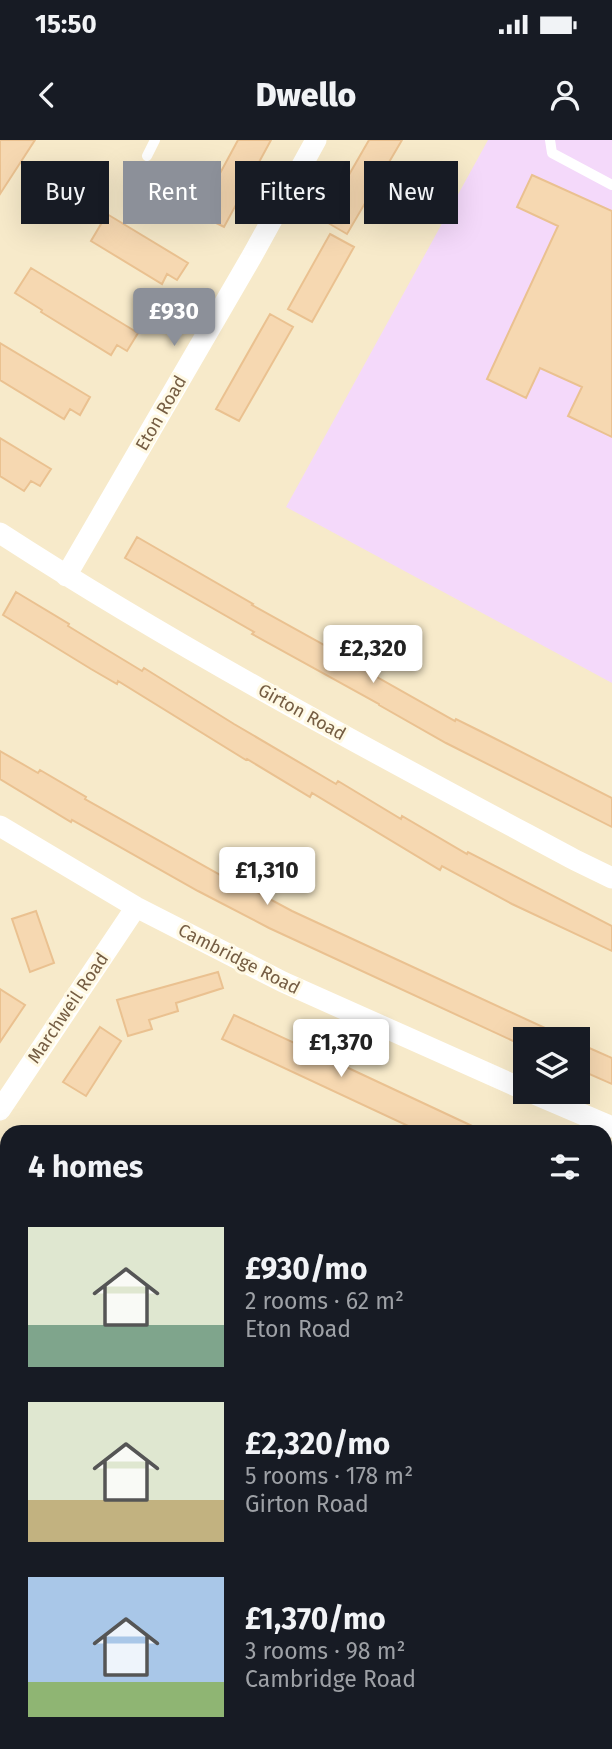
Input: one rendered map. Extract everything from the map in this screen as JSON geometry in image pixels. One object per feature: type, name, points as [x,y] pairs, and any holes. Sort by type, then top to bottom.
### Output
[{"type":"street","name":"Eton Road","points":[[66,576],[252,256],[316,140]]},
{"type":"street","name":"Girton Road","points":[[0,533],[66,576],[318,722],[562,854],[612,878]]},
{"type":"street","name":"Cambridge Road","points":[[0,826],[136,907],[283,982],[513,1085]]},
{"type":"street","name":"Marchweil Road","points":[[0,1110],[136,907]]},
{"type":"street","name":"Cambridge Road","points":[[558,1104],[607,1125]]},
{"type":"lane","points":[[147,156],[155,140]]},
{"type":"lane","points":[[550,140],[552,153],[612,185]]},
{"type":"shaded area","points":[[0,140],[612,140],[612,1125],[0,1125]]},
{"type":"shaded area","points":[[488,140],[612,140],[612,683],[286,507],[442,224],[458,224],[458,195]]},
{"type":"building","points":[[0,140],[35,140],[21,161],[0,194]]},
{"type":"building","points":[[238,140],[271,140],[260,161],[235,161],[235,207],[224,227],[218,224],[221,224],[221,171]]},
{"type":"building","points":[[369,140],[402,140],[390,161],[364,161],[364,205],[347,234],[330,224],[350,224],[350,173]]},
{"type":"building","points":[[532,175],[612,211],[612,437],[568,416],[582,387],[540,368],[526,398],[487,379],[558,226],[517,207]]},
{"type":"building","points":[[109,215],[188,263],[177,280],[167,274],[162,284],[91,241],[101,224],[109,224]]},
{"type":"building","points":[[330,234],[354,247],[312,322],[288,309]]},
{"type":"building","points":[[31,268],[138,333],[127,351],[117,345],[111,355],[15,293]]},
{"type":"building","points":[[270,314],[293,327],[239,421],[216,409]]},
{"type":"building","points":[[0,343],[90,397],[80,415],[70,409],[64,419],[0,380]]},
{"type":"building","points":[[0,438],[51,469],[40,486],[31,481],[24,491],[0,476]]},
{"type":"building","points":[[137,537],[455,721],[456,719],[612,798],[612,827],[446,743],[252,634],[254,632],[125,558]]},
{"type":"building","points":[[16,592],[142,671],[144,668],[336,784],[338,781],[467,854],[468,852],[612,926],[612,951],[512,904],[442,866],[440,870],[312,793],[310,797],[246,760],[118,681],[117,684],[91,669],[3,615]]},
{"type":"building","points":[[0,751],[38,773],[40,770],[86,797],[85,799],[224,877],[225,875],[292,911],[543,1027],[513,1027],[513,1041],[269,928],[72,820],[71,822],[0,779]]},
{"type":"building","points":[[36,911],[54,963],[30,972],[12,919]]},
{"type":"building","points":[[218,972],[223,988],[176,1003],[178,1011],[149,1020],[152,1029],[128,1036],[117,1000]]},
{"type":"building","points":[[0,989],[25,1005],[0,1042]]},
{"type":"building","points":[[234,1015],[470,1125],[406,1125],[222,1039]]},
{"type":"building","points":[[100,1027],[121,1041],[86,1096],[63,1082]]},
{"type":"building","points":[[590,1048],[612,1058],[612,1084],[590,1074]]}]
